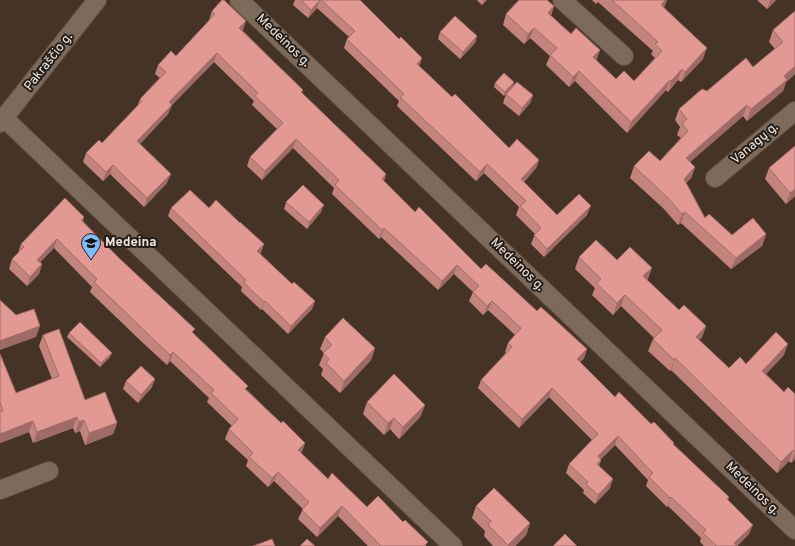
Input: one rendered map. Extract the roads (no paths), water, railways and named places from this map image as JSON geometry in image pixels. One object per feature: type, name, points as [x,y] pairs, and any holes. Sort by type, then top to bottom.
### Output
[{"type":"street","name":"Pakraščio g.","points":[[2,121],[97,0]]},
{"type":"street","name":"Medeinos g.","points":[[239,0],[795,530]]},
{"type":"street","points":[[562,0],[624,56]]},
{"type":"street","name":"Vanagų g.","points":[[715,178],[795,110]]},
{"type":"street","points":[[2,121],[453,546]]},
{"type":"street","points":[[0,490],[49,470]]},
{"type":"place","name":"Medeina","points":[[91,260]]}]
